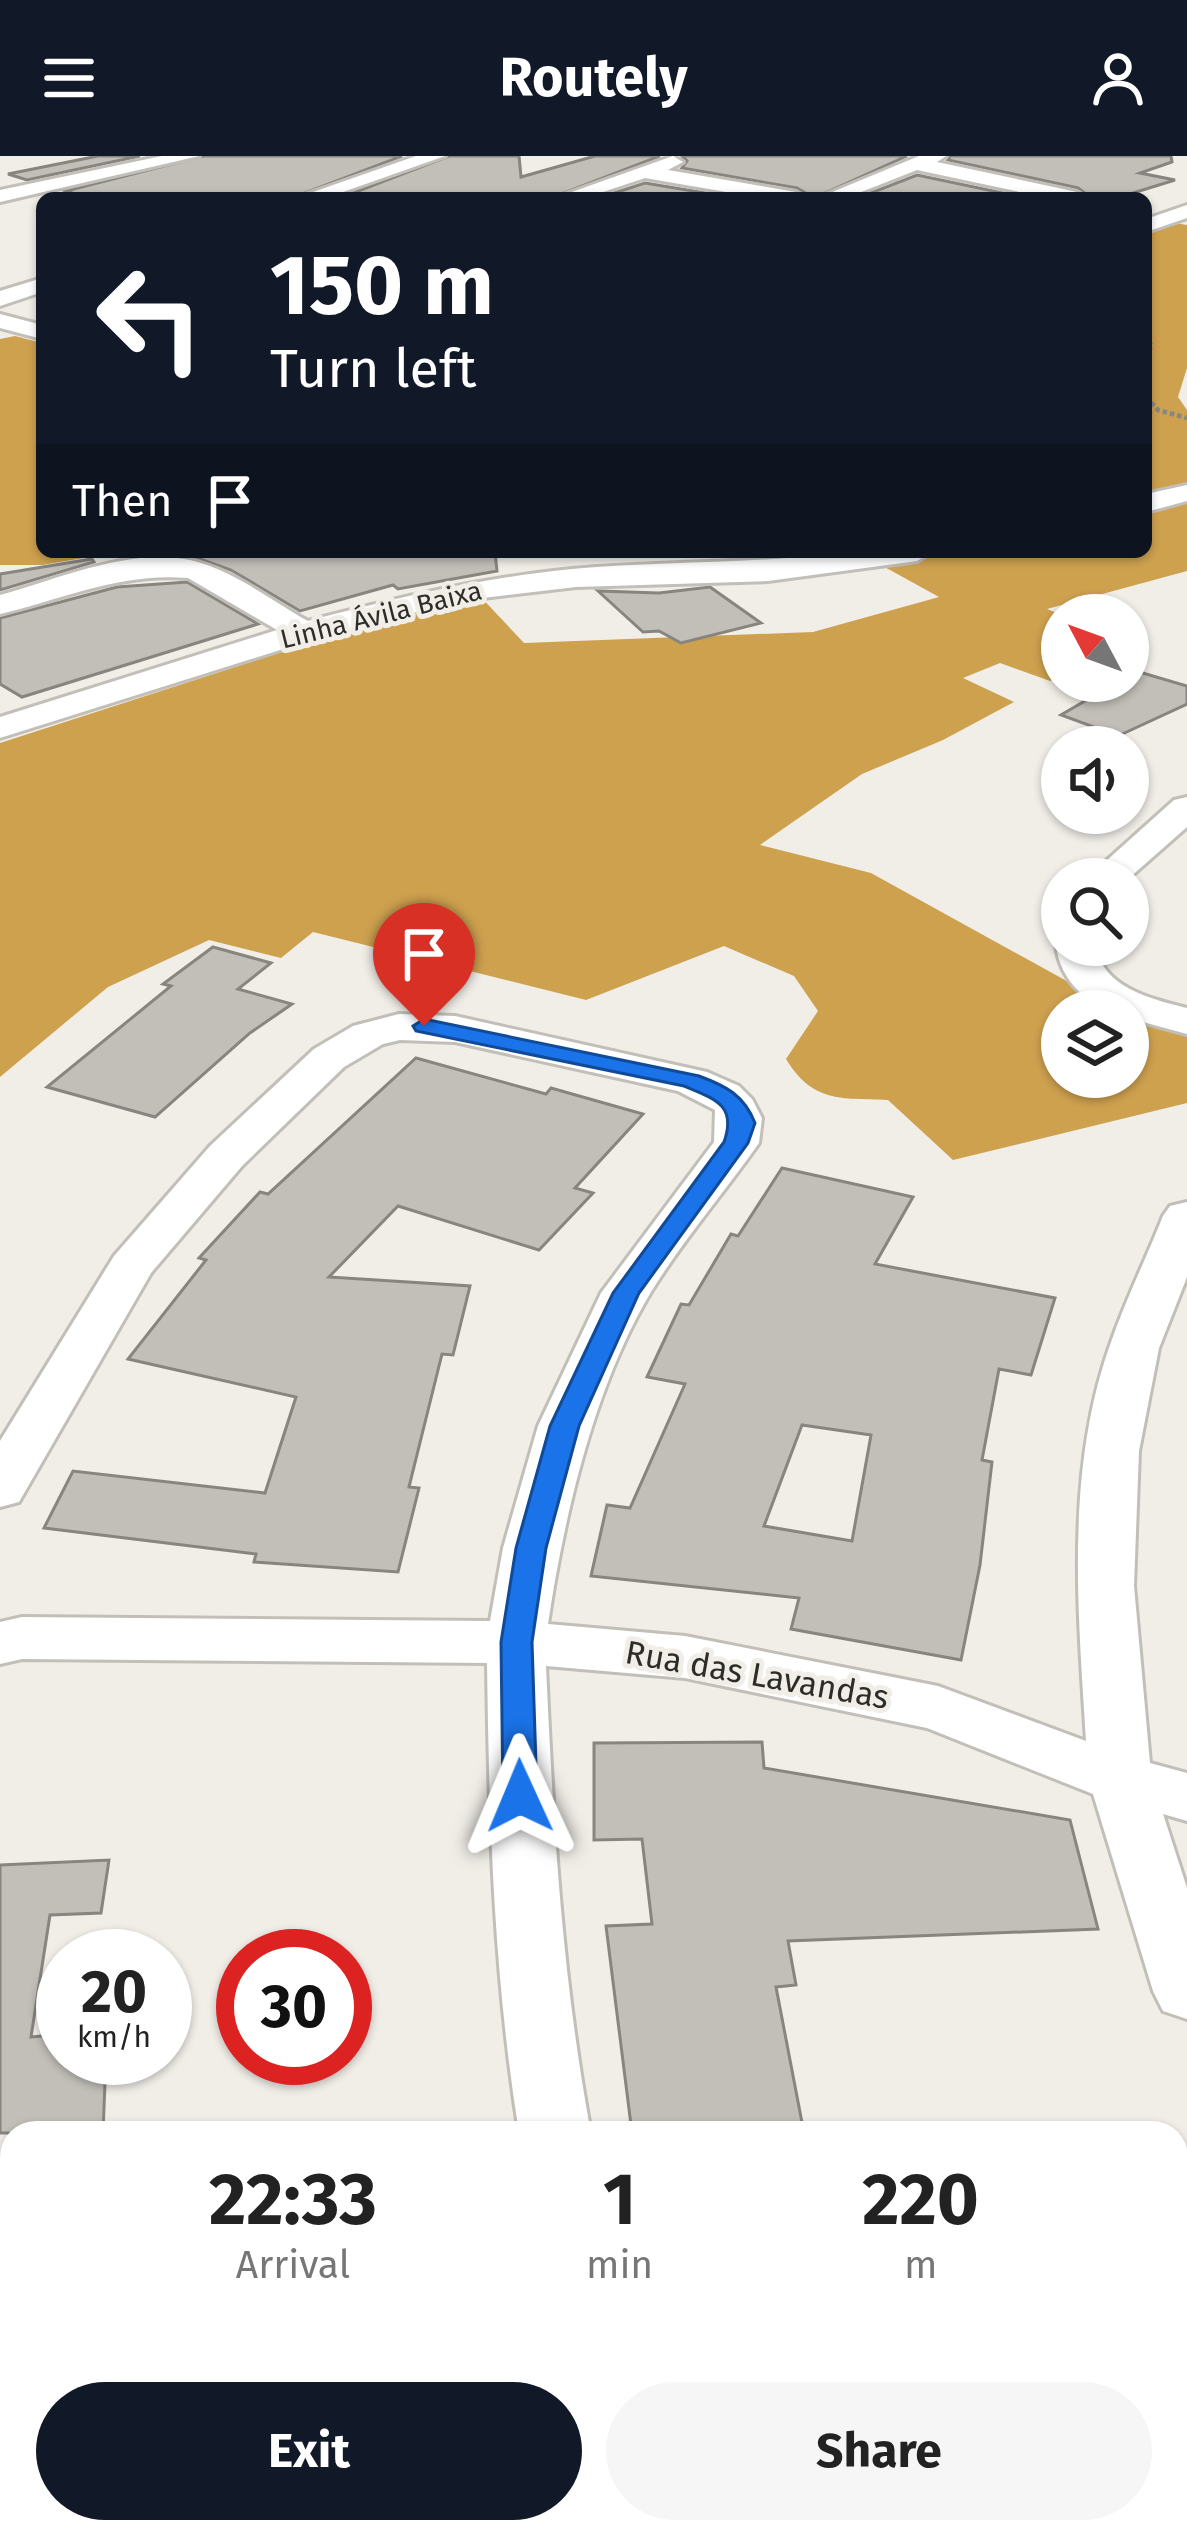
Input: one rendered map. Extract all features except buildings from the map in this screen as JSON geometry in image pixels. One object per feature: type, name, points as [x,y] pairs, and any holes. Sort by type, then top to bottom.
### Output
[{"type":"street","points":[[0,196],[189,156]]},
{"type":"street","points":[[330,192],[435,156]]},
{"type":"street","points":[[584,192],[690,156]]},
{"type":"street","points":[[843,192],[926,160],[1053,192]]},
{"type":"street","points":[[644,172],[761,192]]},
{"type":"street","points":[[1152,224],[1187,211]]},
{"type":"street","points":[[0,299],[36,287]]},
{"type":"street","points":[[0,321],[36,330]]},
{"type":"street","points":[[1152,501],[1187,493]]},
{"type":"street","name":"Linha Ávila Baixa","points":[[16,723],[304,632],[457,592],[512,583],[768,572],[872,558]]},
{"type":"street","points":[[0,605],[140,571],[178,567],[195,570],[304,632]]},
{"type":"street","points":[[0,698],[16,723]]},
{"type":"street","points":[[1129,858],[1187,808]]},
{"type":"street","points":[[1082,966],[1090,981],[1147,1012],[1187,1022]]},
{"type":"street","points":[[0,1489],[131,1266],[226,1156],[329,1058],[349,1047],[399,1027],[455,1029],[691,1081],[720,1093],[737,1108],[742,1123],[736,1143],[626,1293],[565,1426],[531,1548],[516,1642],[522,1869],[540,2048],[553,2121]]},
{"type":"street","points":[[1187,1216],[1134,1348],[1112,1451],[1105,1586],[1120,1779],[1187,1991]]},
{"type":"street","name":"Rua das Lavandas","points":[[8,1638],[516,1642],[685,1657],[917,1703],[1120,1779],[1187,1797]]},
{"type":"path","points":[[1152,404],[1158,410],[1187,418]]},
{"type":"shaded area","points":[[1169,222],[1187,225],[1187,368],[1178,397],[1187,410],[1187,484],[1152,492],[1152,228]]},
{"type":"shaded area","points":[[15,336],[36,341],[36,558],[83,558],[43,565],[0,565],[0,339]]},
{"type":"shaded area","points":[[1187,503],[1187,571],[1102,594],[1041,594],[1041,678],[1000,663],[963,678],[1014,702],[943,740],[862,774],[760,845],[871,873],[1083,990],[1041,990],[1041,1098],[1149,1098],[1149,1021],[1187,1031],[1187,1103],[953,1160],[888,1100],[829,1095],[807,1084],[786,1059],[818,1011],[794,976],[724,946],[586,1000],[313,932],[281,958],[209,940],[108,987],[0,1077],[0,743],[451,597],[477,593],[524,643],[813,632],[939,597],[881,565],[922,558],[1152,558],[1152,510]]},
{"type":"route","points":[[424,1026],[691,1081],[720,1093],[737,1108],[742,1123],[736,1143],[626,1293],[565,1426],[531,1548],[516,1642],[520,1796]]}]
